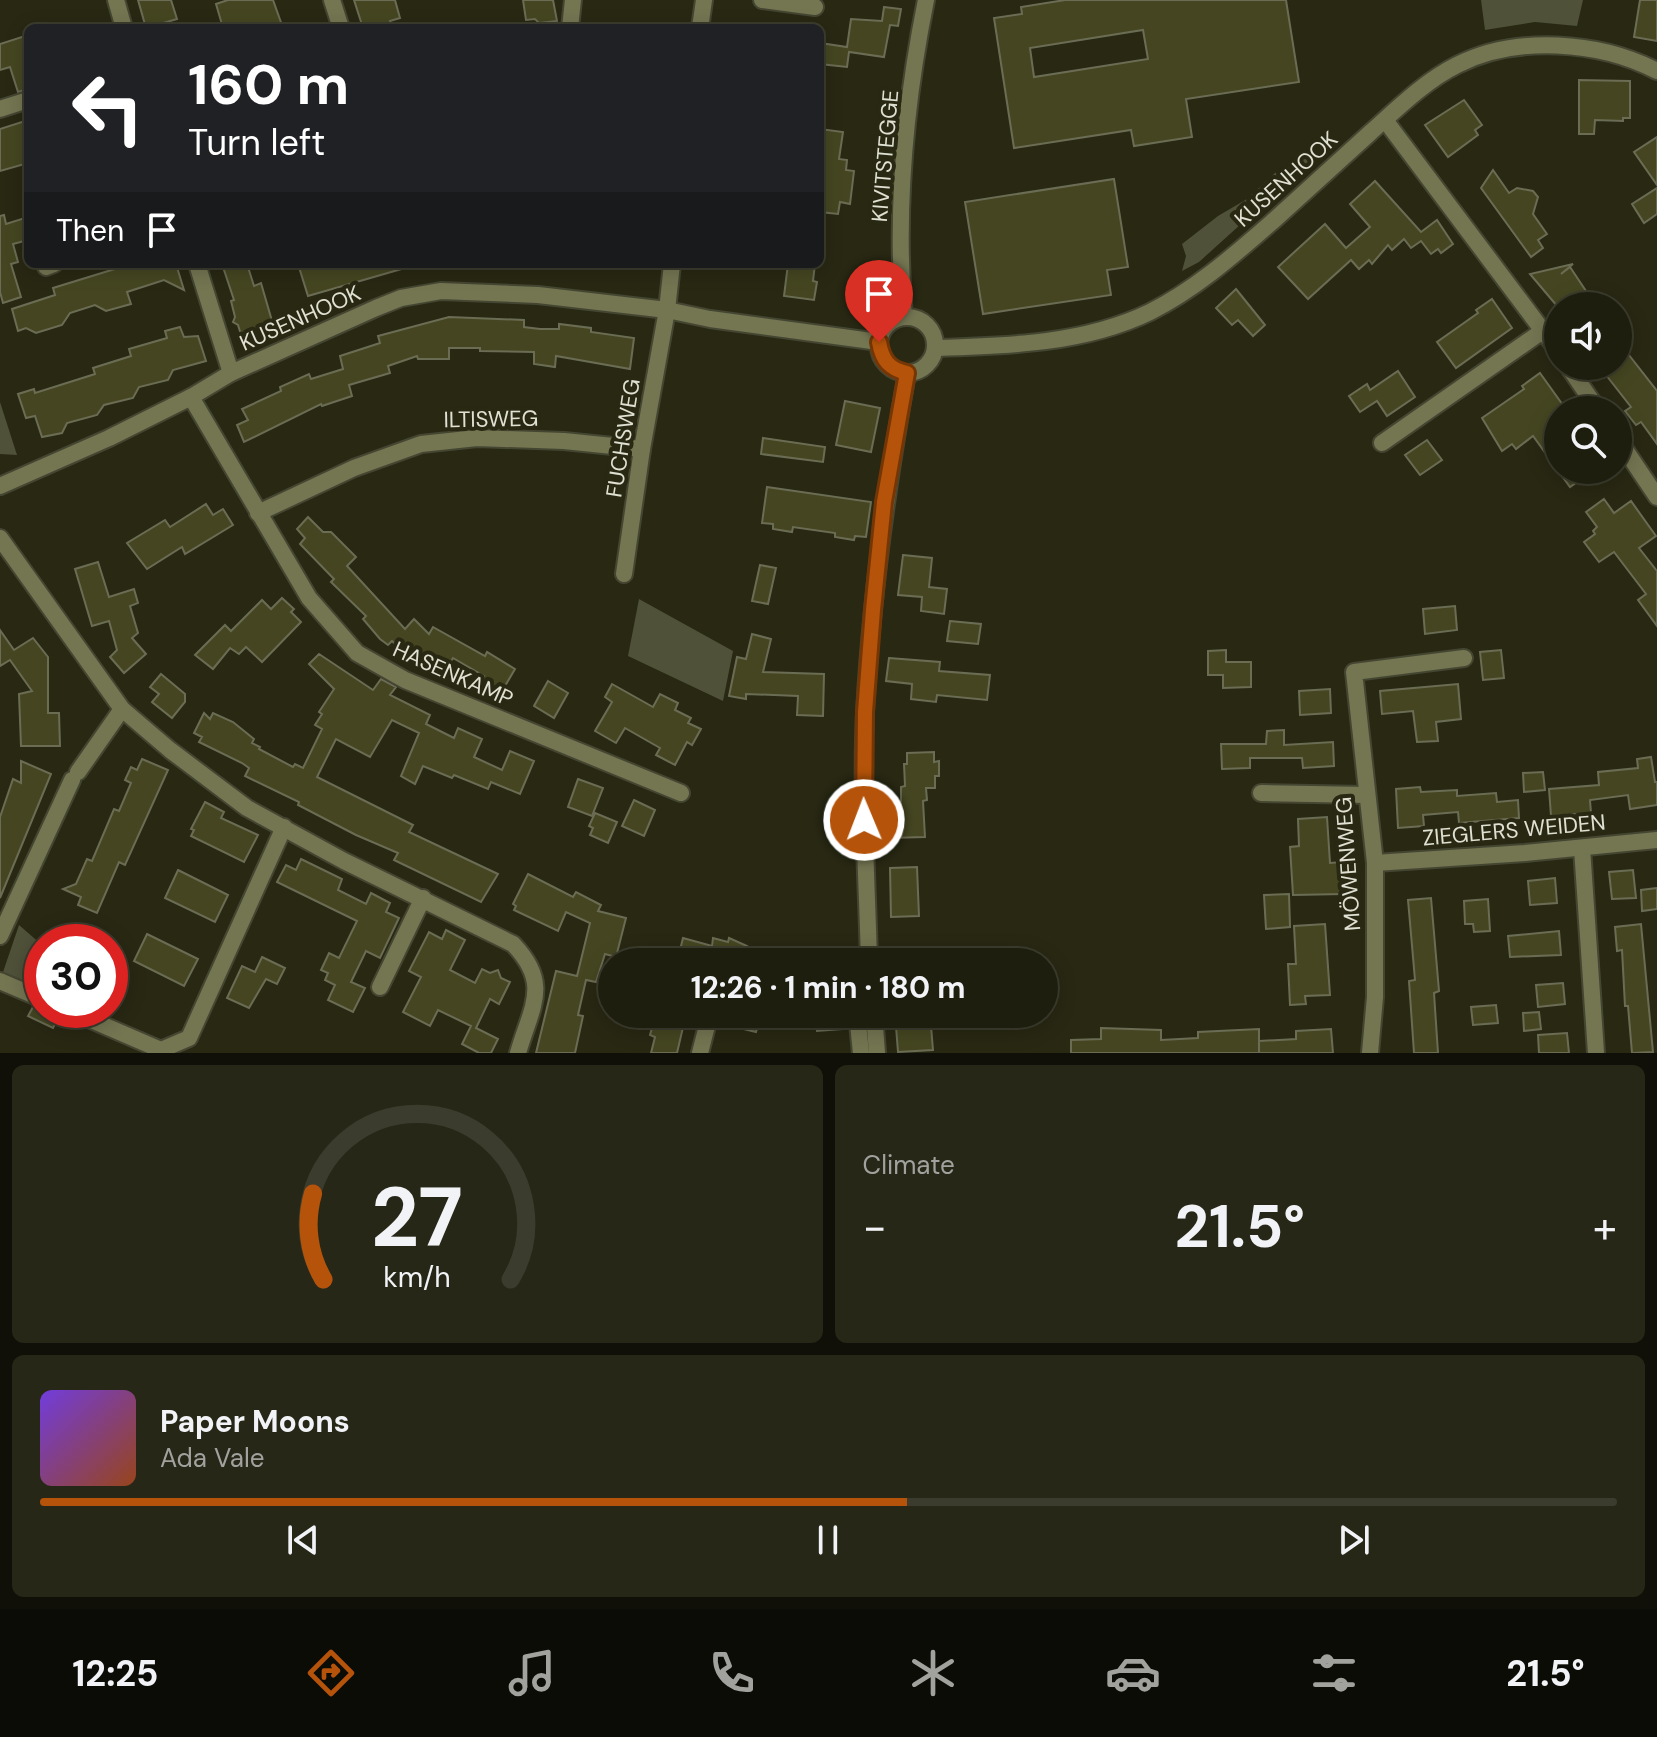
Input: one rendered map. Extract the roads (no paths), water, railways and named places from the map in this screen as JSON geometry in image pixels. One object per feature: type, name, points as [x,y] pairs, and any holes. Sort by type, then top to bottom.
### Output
[{"type":"street","points":[[116,0],[123,24]]},
{"type":"street","points":[[332,0],[340,24]]},
{"type":"street","points":[[570,24],[573,0]]},
{"type":"street","points":[[701,24],[704,0]]},
{"type":"street","points":[[762,0],[815,7]]},
{"type":"street","name":"KIVITSTEGGE","points":[[904,317],[899,258],[900,188],[926,0]]},
{"type":"street","name":"KUSENHOOK","points":[[935,348],[1039,342],[1121,324],[1149,312],[1224,264],[1385,120],[1432,80],[1457,65],[1500,50],[1555,46],[1601,51],[1638,61],[1657,71]]},
{"type":"street","points":[[0,109],[24,101]]},
{"type":"street","points":[[1382,443],[1544,330],[1385,120]]},
{"type":"street","points":[[198,268],[231,373]]},
{"type":"street","name":"FUCHSWEG","points":[[624,574],[672,268]]},
{"type":"street","name":"KUSENHOOK","points":[[0,486],[109,438],[231,373],[376,308],[401,298],[441,291],[527,294],[667,310],[710,319],[879,342]]},
{"type":"street","points":[[904,317],[922,320],[929,327],[935,348],[927,365],[907,373],[888,365],[881,356],[879,342],[887,325],[904,317]]},
{"type":"street","points":[[869,948],[865,712],[884,502],[907,373]]},
{"type":"street","name":"HASENKAMP","points":[[191,397],[309,598],[357,653],[405,680],[681,793]]},
{"type":"street","name":"ILTISWEG","points":[[258,513],[354,468],[421,444],[477,438],[564,441],[642,449]]},
{"type":"street","points":[[1632,460],[1657,497]]},
{"type":"street","points":[[0,538],[122,709],[170,750],[247,808],[344,861],[513,944],[530,961],[538,985],[518,1053]]},
{"type":"street","name":"MÖWENWEG","points":[[1370,1053],[1375,997],[1375,863],[1354,672],[1464,658]]},
{"type":"street","points":[[0,936],[75,776],[122,709]]},
{"type":"street","points":[[1261,793],[1367,795]]},
{"type":"street","points":[[108,1028],[162,1052],[189,1038],[284,827]]},
{"type":"street","name":"ZIEGLERS WEIDEN","points":[[1375,863],[1657,840]]},
{"type":"street","points":[[1582,848],[1596,1053]]},
{"type":"street","points":[[380,987],[423,898]]},
{"type":"street","points":[[0,981],[24,991]]},
{"type":"street","points":[[700,1053],[706,1028]]},
{"type":"street","points":[[858,1028],[861,1053]]},
{"type":"street","points":[[875,1028],[877,1053]]}]
